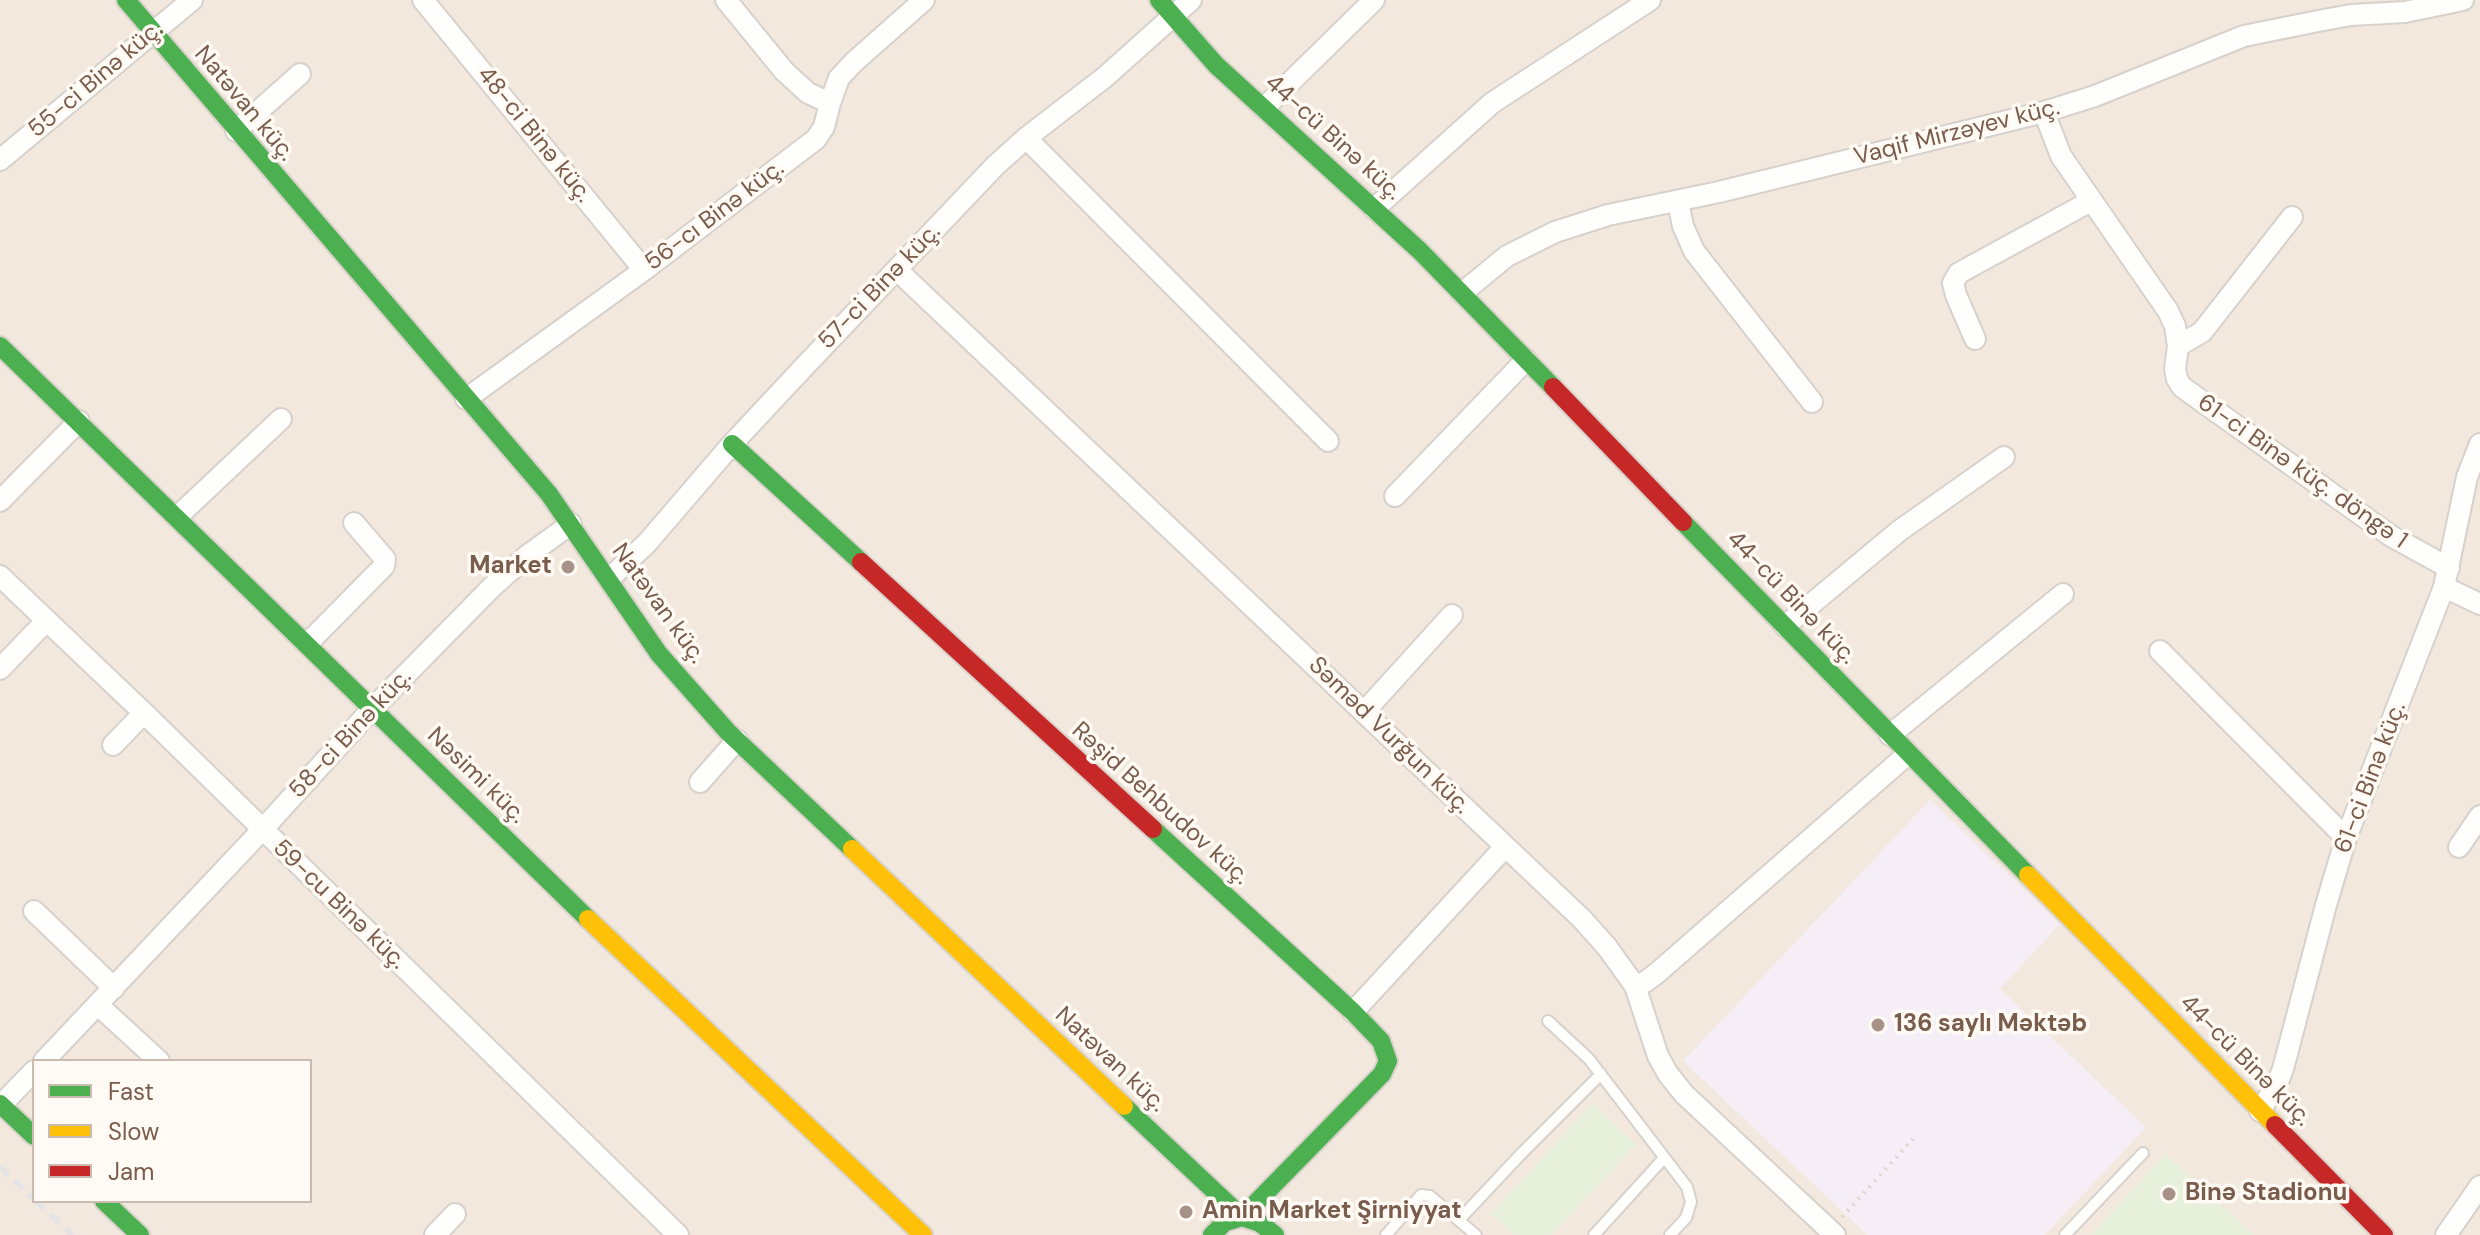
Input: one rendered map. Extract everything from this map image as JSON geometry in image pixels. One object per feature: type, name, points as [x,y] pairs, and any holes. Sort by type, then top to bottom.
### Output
[{"type":"street","name":"Natəvan küç.","points":[[126,0],[549,494],[659,654],[737,740],[1242,1217],[1260,1223],[1275,1235]]},
{"type":"street","name":"55-ci Binə küç.","points":[[0,160],[192,0]]},
{"type":"street","name":"48-ci Binə küç.","points":[[423,0],[644,270]]},
{"type":"street","points":[[726,0],[784,71],[808,93],[830,103]]},
{"type":"street","name":"56-cı Binə küç.","points":[[466,399],[644,270],[816,139],[824,127],[839,78],[924,0]]},
{"type":"street","name":"44-cü Binə küç.","points":[[1159,0],[1216,65],[1462,293],[1908,754],[2384,1235]]},
{"type":"street","name":"57-ci Binə küç.","points":[[609,579],[647,543],[732,444],[995,166],[1105,77],[1191,0]]},
{"type":"street","points":[[1264,108],[1374,0]]},
{"type":"street","points":[[1374,209],[1492,103],[1650,0]]},
{"type":"street","name":"Vaqif Mirzəyev küç.","points":[[1462,293],[1507,256],[1555,232],[1608,215],[1678,202],[2044,112],[2095,96],[2244,36],[2351,15],[2405,12],[2463,0]]},
{"type":"street","points":[[236,131],[300,74]]},
{"type":"street","name":"61-ci Binə küç. döngə 1","points":[[2044,112],[2061,156],[2168,311],[2175,326],[2178,346],[2177,379],[2191,395],[2391,536],[2480,604]]},
{"type":"street","points":[[1026,138],[1328,441]]},
{"type":"street","points":[[1975,339],[1953,283],[1959,273],[2091,201]]},
{"type":"street","points":[[1678,202],[1683,226],[1694,251],[1812,402]]},
{"type":"street","points":[[2178,346],[2202,332],[2292,217]]},
{"type":"street","name":"Səməd Vurğun küç.","points":[[897,270],[1582,919],[1635,986],[1658,1056],[1668,1074],[1684,1094],[1832,1233]]},
{"type":"street","name":"Nəsimi küç.","points":[[0,346],[597,928],[923,1235]]},
{"type":"street","points":[[1395,496],[1526,360]]},
{"type":"street","points":[[177,517],[281,419]]},
{"type":"street","points":[[0,501],[79,421]]},
{"type":"street","name":"Rəşid Behbudov küç.","points":[[732,444],[1381,1041],[1388,1061],[1382,1074],[1242,1217],[1225,1222],[1212,1235]]},
{"type":"street","name":"61-ci Binə küç.","points":[[2260,1111],[2283,1069],[2346,838],[2446,578],[2467,477],[2480,444]]},
{"type":"street","points":[[1785,626],[1899,531],[2004,457]]},
{"type":"street","points":[[308,643],[384,566],[385,559],[354,523]]},
{"type":"street","name":"58-ci Binə küç.","points":[[46,1059],[373,708],[492,587],[528,555],[571,524]]},
{"type":"street","name":"59-cu Binə küç.","points":[[0,576],[678,1235]]},
{"type":"street","points":[[1890,735],[2063,594]]},
{"type":"street","points":[[1364,712],[1452,615]]},
{"type":"street","points":[[0,669],[46,621]]},
{"type":"street","points":[[2160,651],[2346,838]]},
{"type":"street","points":[[113,745],[144,713]]},
{"type":"street","points":[[700,782],[737,740]]},
{"type":"street","points":[[1635,986],[1657,973],[1908,754]]},
{"type":"street","points":[[2459,847],[2480,816]]},
{"type":"street","points":[[1353,1012],[1505,847]]},
{"type":"street","points":[[34,911],[114,988]]},
{"type":"street","points":[[98,1005],[157,1059]]},
{"type":"street","points":[[32,1073],[1,1105],[32,1134]]},
{"type":"street","points":[[2446,1235],[2480,1186]]},
{"type":"street","points":[[106,1203],[140,1235]]},
{"type":"street","points":[[435,1235],[455,1214]]},
{"type":"lane","points":[[1548,1021],[1589,1059],[1687,1187],[1691,1202],[1686,1218],[1670,1235]]},
{"type":"lane","points":[[1459,1220],[1601,1074]]},
{"type":"lane","points":[[2065,1235],[2143,1153]]},
{"type":"lane","points":[[1594,1235],[1664,1158]]},
{"type":"lane","points":[[1386,1235],[1421,1195],[1430,1196],[1476,1235]]},
{"type":"path","points":[[1832,1233],[1913,1139]]},
{"type":"shaded area","points":[[0,0],[2480,0],[2480,1235],[0,1235]]},
{"type":"shaded area","name":"136 saylı Məktəb","points":[[1930,800],[2060,924],[2000,989],[2146,1127],[2045,1235],[1867,1235],[1683,1061]]},
{"type":"green space","points":[[1592,1104],[1636,1144],[1552,1235],[1513,1235],[1491,1214]]},
{"type":"green space","name":"Binə Stadionu","points":[[2165,1154],[2254,1235],[2091,1235]]},
{"type":"railway","points":[[0,1167],[32,1197]]},
{"type":"railway","points":[[38,1203],[72,1235]]},
{"type":"traffic: fast","points":[[126,0],[549,494],[659,654],[728,732],[852,849]]},
{"type":"traffic: fast","points":[[1159,0],[1216,65],[1420,251],[1553,387]]},
{"type":"traffic: fast","points":[[0,346],[588,919]]},
{"type":"traffic: fast","points":[[732,444],[861,562]]},
{"type":"traffic: fast","points":[[1683,522],[2028,875]]},
{"type":"traffic: fast","points":[[1124,1106],[1242,1217],[1382,1074],[1388,1061],[1381,1041],[1353,1012],[1153,829]]},
{"type":"traffic: fast","points":[[0,1104],[32,1134]]},
{"type":"traffic: fast","points":[[106,1203],[140,1235]]},
{"type":"traffic: fast","points":[[1212,1235],[1225,1222],[1242,1217],[1260,1223],[1275,1235]]},
{"type":"traffic: slow","points":[[852,849],[1124,1106]]},
{"type":"traffic: slow","points":[[2028,875],[2275,1125]]},
{"type":"traffic: slow","points":[[588,919],[923,1235]]},
{"type":"traffic: jam","points":[[1553,387],[1683,522]]},
{"type":"traffic: jam","points":[[861,562],[1153,829]]},
{"type":"traffic: jam","points":[[2275,1125],[2384,1235]]},
{"type":"place","name":"Market","points":[[568,567]]},
{"type":"place","name":"136 saylı Məktəb","points":[[1878,1025]]},
{"type":"place","name":"Binə Stadionu","points":[[2169,1194]]},
{"type":"place","name":"Amin Market Şirniyyat","points":[[1186,1212]]}]
